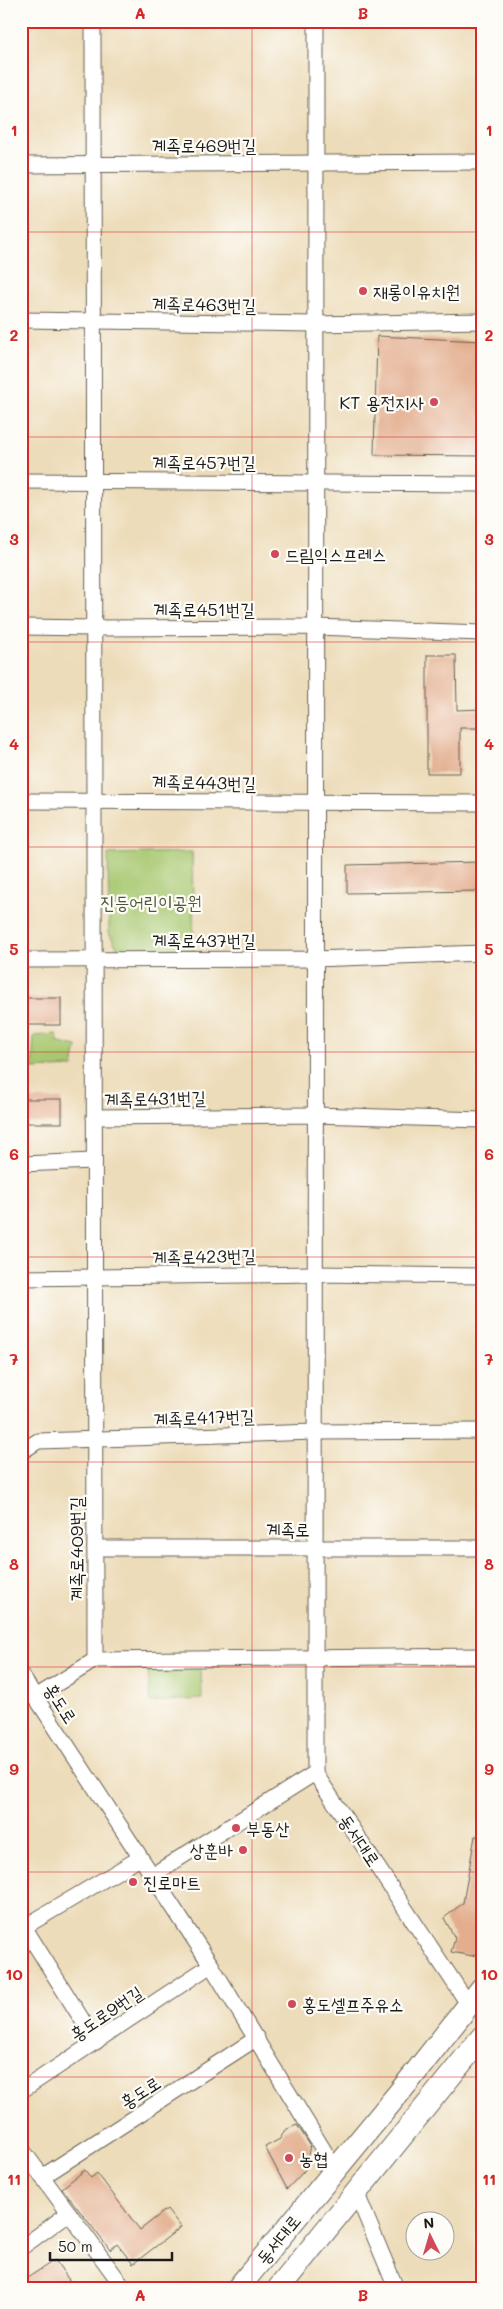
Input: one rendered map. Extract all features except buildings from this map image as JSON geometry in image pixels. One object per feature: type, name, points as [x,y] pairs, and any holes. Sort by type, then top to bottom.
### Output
[{"type":"main road","name":"동서대로","points":[[238,2288],[475,1997]]},
{"type":"main road","name":"동서대로","points":[[279,2288],[482,2037]]},
{"type":"street","points":[[92,21],[94,960]]},
{"type":"street","points":[[151,1876],[315,1773],[316,21]]},
{"type":"street","name":"계족로469번길","points":[[21,165],[482,162]]},
{"type":"street","name":"계족로463번길","points":[[21,320],[315,324],[482,321]]},
{"type":"street","name":"계족로457번길","points":[[21,481],[315,481],[482,484]]},
{"type":"street","name":"계족로451번길","points":[[21,627],[315,627],[482,634]]},
{"type":"street","name":"계족로443번길","points":[[21,801],[482,803]]},
{"type":"street","name":"계족로437번길","points":[[21,960],[314,959],[482,953]]},
{"type":"street","name":"계족로431번길","points":[[94,960],[94,1117],[314,1115],[482,1120]]},
{"type":"street","points":[[94,1117],[94,1439]]},
{"type":"street","points":[[21,1164],[94,1161]]},
{"type":"street","name":"계족로423번길","points":[[21,1278],[314,1274],[482,1276]]},
{"type":"street","name":"계족로417번길","points":[[21,1452],[38,1441],[314,1432],[482,1431]]},
{"type":"street","name":"계족로409번길","points":[[94,1439],[95,1660]]},
{"type":"street","name":"계족로","points":[[95,1548],[482,1548]]},
{"type":"street","points":[[34,1698],[95,1660],[482,1656]]},
{"type":"street","name":"홍도로","points":[[21,1675],[34,1698],[211,1965],[335,2169]]},
{"type":"street","name":"동서대로","points":[[315,1773],[475,1997]]},
{"type":"street","points":[[96,2042],[22,1926],[140,1858]]},
{"type":"street","name":"홍도로9번길","points":[[21,2091],[211,1965]]},
{"type":"street","name":"홍도로","points":[[42,2176],[257,2038]]},
{"type":"street","points":[[21,2148],[124,2288]]},
{"type":"street","points":[[356,2192],[396,2288]]},
{"type":"street","points":[[21,2248],[69,2213]]},
{"type":"green space","name":"진등어린이공원","points":[[192,852],[194,952],[120,953],[109,933],[108,854]]},
{"type":"green space","points":[[56,1034],[59,1043],[77,1047],[73,1067],[32,1069],[34,1036]]},
{"type":"green space","points":[[201,1667],[202,1699],[150,1702],[148,1670]]},
{"type":"place","name":"재롱이유치원","points":[[363,291]]},
{"type":"place","name":"KT 용전지사","points":[[434,402]]},
{"type":"place","name":"드림익스프레스","points":[[275,554]]},
{"type":"place","name":"부동산","points":[[236,1828]]},
{"type":"place","name":"상훈바","points":[[243,1850]]},
{"type":"place","name":"진로마트","points":[[133,1882]]},
{"type":"place","name":"홍도셀프주유소","points":[[292,2004]]},
{"type":"place","name":"농협","points":[[289,2158]]}]
